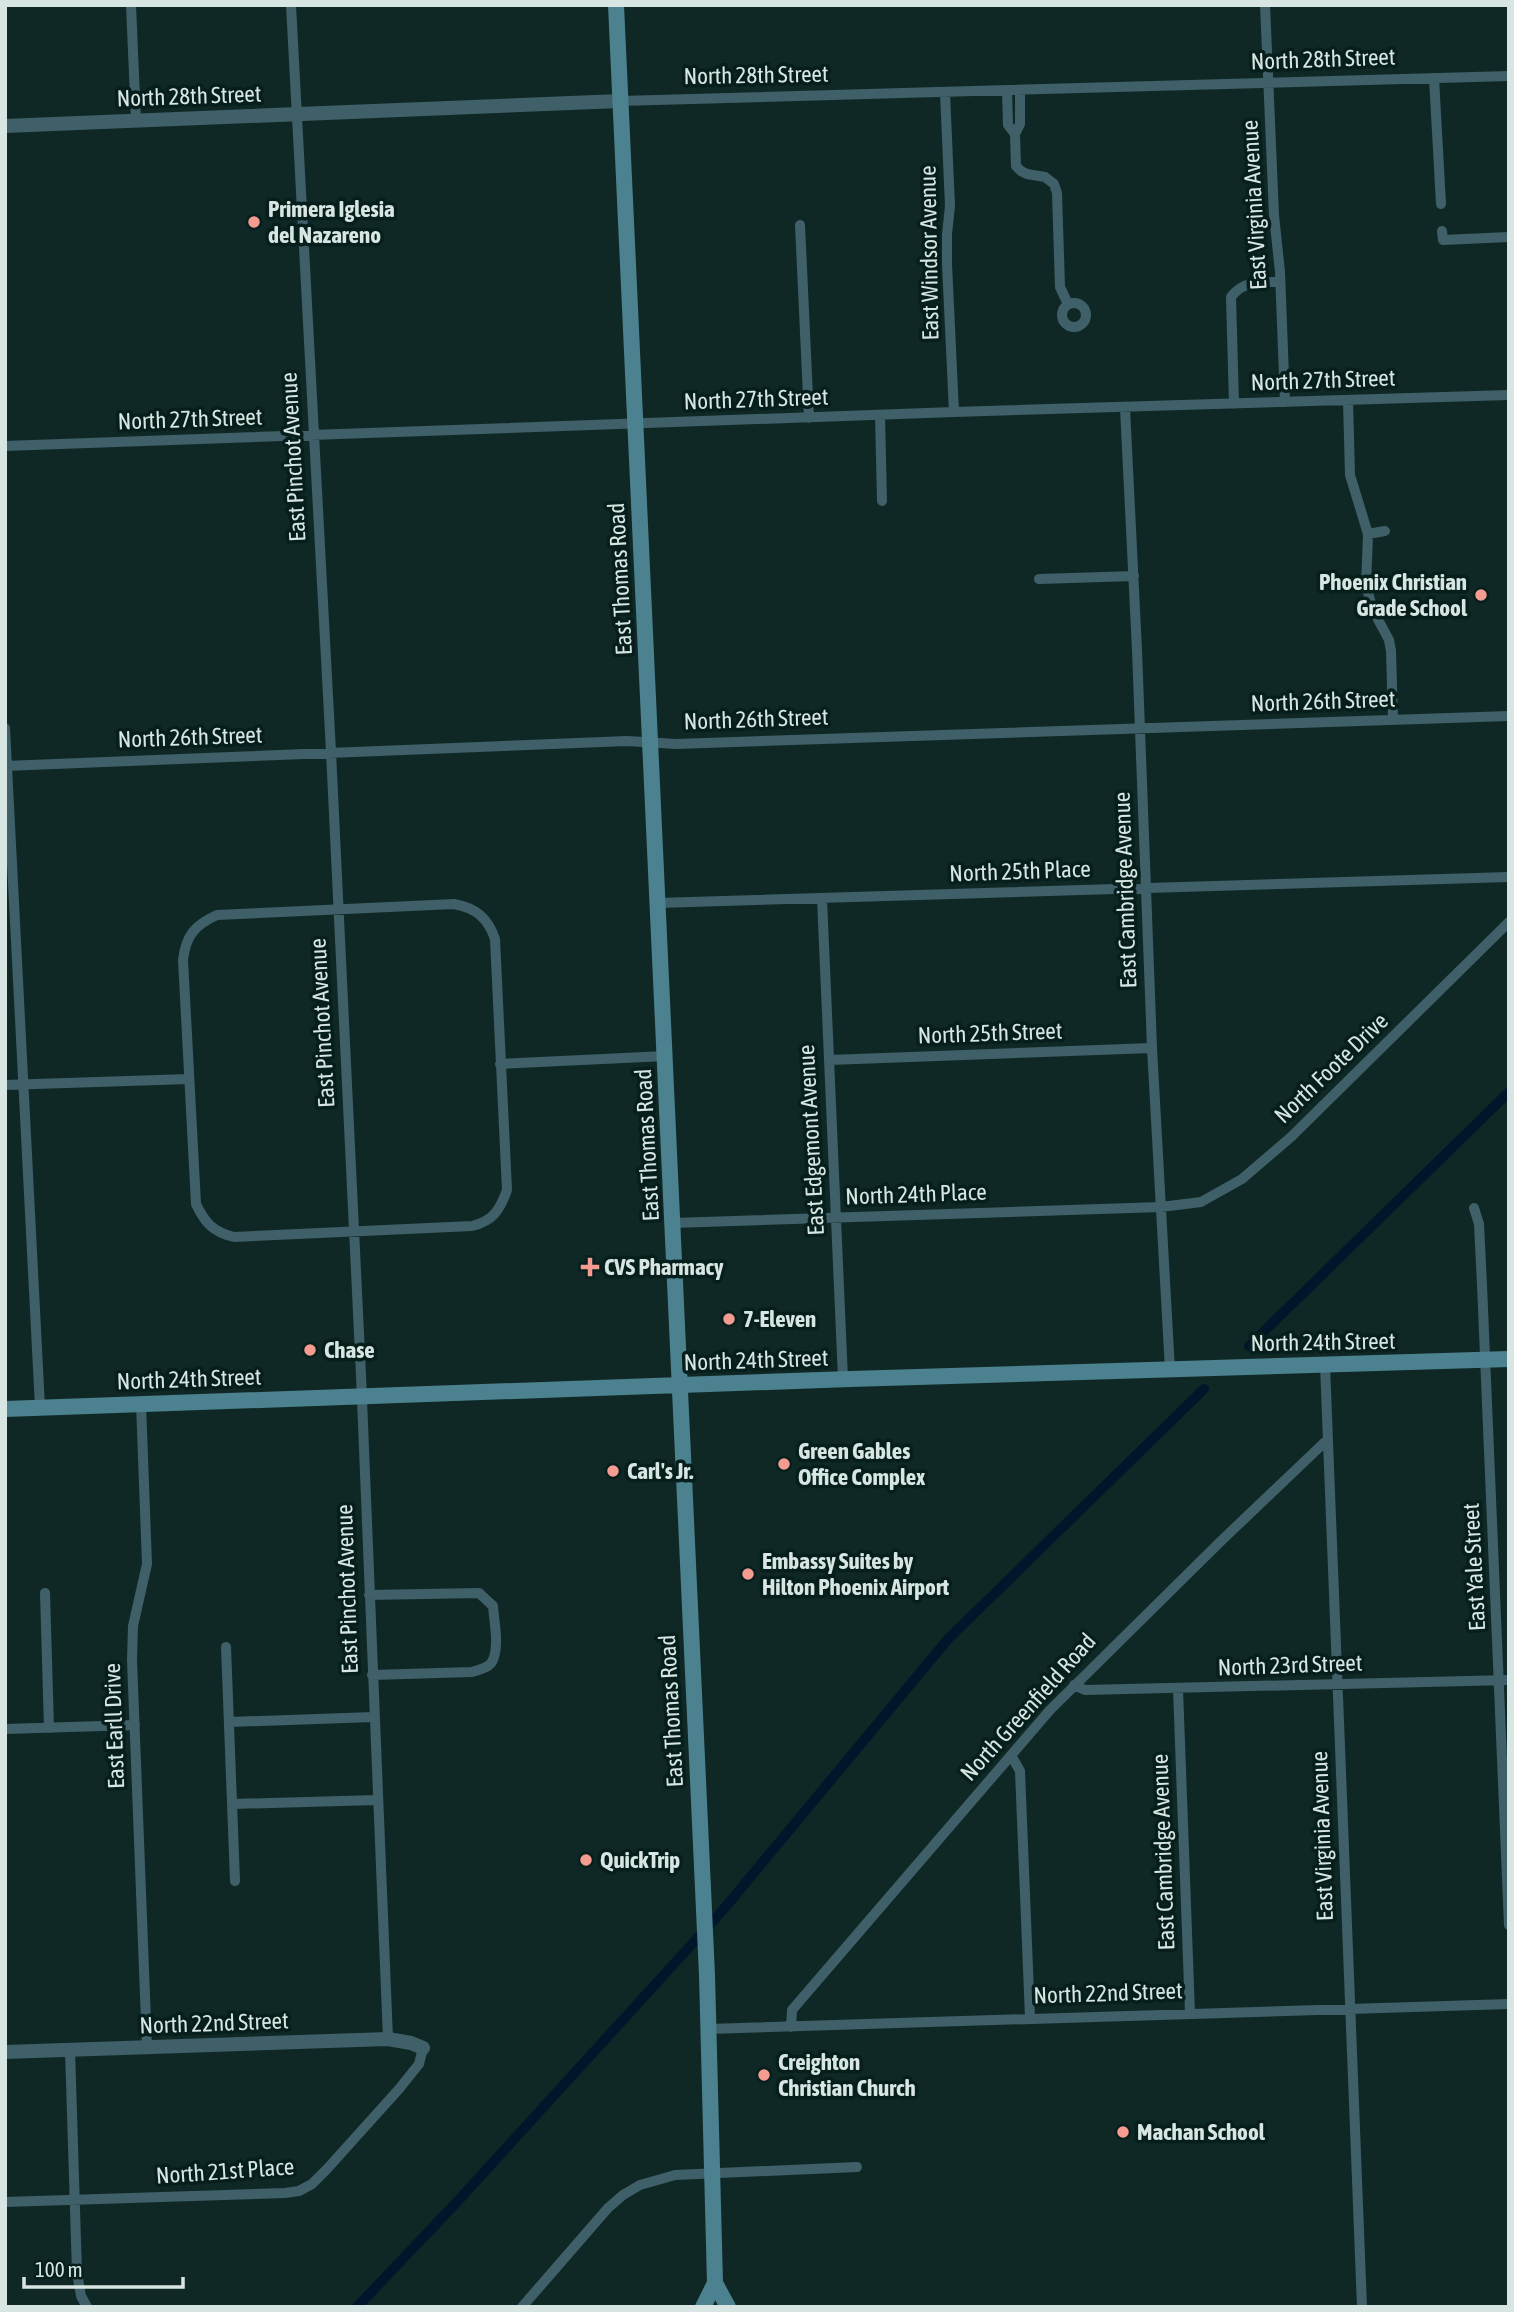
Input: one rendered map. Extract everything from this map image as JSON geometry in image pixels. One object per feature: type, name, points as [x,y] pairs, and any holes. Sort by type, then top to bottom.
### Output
[{"type":"main road","name":"East Thomas Road","points":[[616,5],[706,1950],[715,2283],[728,2307]]},
{"type":"main road","name":"North 24th Street","points":[[5,1409],[843,1379],[1509,1359]]},
{"type":"main road","name":"East Thomas Road","points":[[703,2307],[715,2283]]},
{"type":"street","points":[[131,5],[136,121]]},
{"type":"street","name":"East Pinchot Avenue","points":[[291,5],[362,1396],[388,2039]]},
{"type":"street","name":"East Virginia Avenue","points":[[1265,5],[1285,402]]},
{"type":"street","name":"North 28th Street","points":[[5,126],[621,101],[1509,76]]},
{"type":"street","points":[[1434,78],[1441,204]]},
{"type":"street","points":[[1007,91],[1008,125],[1015,134]]},
{"type":"street","points":[[1020,91],[1020,124],[1015,134],[1016,166],[1027,174],[1045,177],[1054,184],[1058,193],[1060,287],[1068,304]]},
{"type":"street","name":"East Windsor Avenue","points":[[945,93],[950,206],[947,264],[954,412]]},
{"type":"street","points":[[800,225],[809,418]]},
{"type":"street","points":[[1442,231],[1443,240],[1509,237]]},
{"type":"street","points":[[1234,404],[1231,297],[1238,288],[1252,283],[1280,282]]},
{"type":"street","name":"North 27th Street","points":[[5,446],[1509,395]]},
{"type":"street","points":[[1348,401],[1350,475],[1368,534],[1368,598],[1389,640],[1393,720]]},
{"type":"street","name":"East Cambridge Avenue","points":[[1125,408],[1152,1048],[1170,1370]]},
{"type":"street","points":[[880,415],[882,501]]},
{"type":"street","points":[[1368,534],[1385,531]]},
{"type":"street","points":[[1039,579],[1134,576]]},
{"type":"street","points":[[1355,602],[1368,598]]},
{"type":"street","name":"North 26th Street","points":[[6,766],[627,741],[676,744],[1509,716]]},
{"type":"street","points":[[5,729],[40,1407]]},
{"type":"street","name":"North 25th Place","points":[[658,903],[1509,877]]},
{"type":"street","name":"East Edgemont Avenue","points":[[822,899],[843,1379]]},
{"type":"street","points":[[454,904],[480,913],[492,929],[495,939],[507,1190],[496,1214],[484,1223],[472,1226],[234,1237],[213,1230],[204,1222],[196,1204],[184,949],[195,927],[217,915],[338,910],[454,904]]},
{"type":"street","name":"North Foote Drive","points":[[1161,1207],[1201,1202],[1242,1179],[1291,1137],[1509,922]]},
{"type":"street","name":"North 25th Street","points":[[829,1060],[1152,1048]]},
{"type":"street","points":[[500,1064],[666,1056]]},
{"type":"street","points":[[5,1086],[189,1079]]},
{"type":"street","name":"North 24th Place","points":[[673,1223],[1161,1207]]},
{"type":"street","name":"East Yale Street","points":[[1474,1208],[1479,1224],[1504,1680],[1509,1925]]},
{"type":"street","name":"East Virginia Avenue","points":[[1325,1365],[1362,2307]]},
{"type":"street","name":"East Earll Drive","points":[[141,1404],[147,1549],[144,1582],[132,1638],[147,2047]]},
{"type":"street","name":"North Greenfield Road","points":[[791,2026],[792,2010],[1074,1685],[1328,1440]]},
{"type":"street","points":[[45,1593],[49,1728]]},
{"type":"street","points":[[369,1595],[479,1593],[493,1606],[495,1648],[492,1662],[485,1668],[472,1672],[372,1675]]},
{"type":"street","points":[[226,1647],[235,1881]]},
{"type":"street","name":"North 23rd Street","points":[[1074,1685],[1085,1690],[1178,1689],[1504,1680]]},
{"type":"street","name":"East Cambridge Avenue","points":[[1178,1689],[1190,2014]]},
{"type":"street","points":[[229,1722],[373,1717]]},
{"type":"street","points":[[5,1729],[135,1725]]},
{"type":"street","points":[[1012,1755],[1020,1771],[1030,2018]]},
{"type":"street","points":[[232,1804],[377,1800]]},
{"type":"street","name":"North 22nd Street","points":[[708,2029],[1509,2004]]},
{"type":"street","name":"North 22nd Street","points":[[5,2052],[388,2039],[423,2048]]},
{"type":"street","name":"North 21st Place","points":[[5,2202],[299,2191],[320,2177],[399,2089],[419,2064],[423,2048]]},
{"type":"street","points":[[70,2050],[78,2283],[87,2307]]},
{"type":"street","points":[[522,2307],[608,2208],[640,2185],[661,2178],[712,2172],[856,2167]]},
{"type":"waterway","points":[[1249,1346],[1509,1092]]},
{"type":"waterway","points":[[357,2307],[456,2203],[723,1910],[948,1639],[1204,1389]]},
{"type":"place","name":"Primera Iglesia del Nazareno","points":[[254,222]]},
{"type":"place","name":"Phoenix Christian Grade School","points":[[1481,595]]},
{"type":"place","name":"CVS Pharmacy","points":[[590,1267]]},
{"type":"place","name":"7-Eleven","points":[[729,1319]]},
{"type":"place","name":"Chase","points":[[310,1350]]},
{"type":"place","name":"Green Gables Office Complex","points":[[784,1464]]},
{"type":"place","name":"Carl's Jr.","points":[[613,1471]]},
{"type":"place","name":"Embassy Suites by Hilton Phoenix Airport","points":[[748,1574]]},
{"type":"place","name":"QuickTrip","points":[[586,1860]]},
{"type":"place","name":"Creighton Christian Church","points":[[764,2075]]},
{"type":"place","name":"Machan School","points":[[1123,2132]]}]
